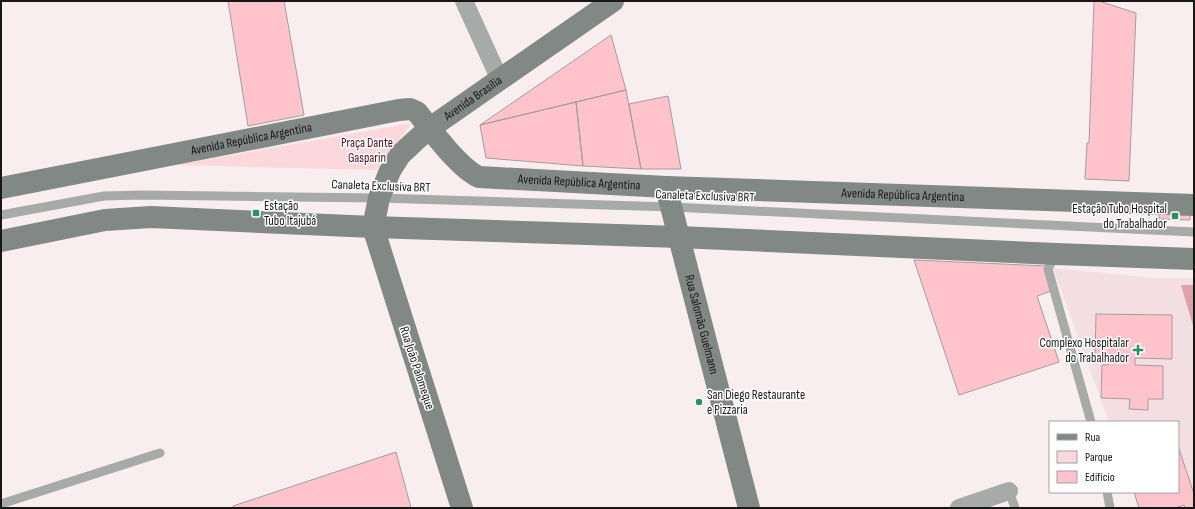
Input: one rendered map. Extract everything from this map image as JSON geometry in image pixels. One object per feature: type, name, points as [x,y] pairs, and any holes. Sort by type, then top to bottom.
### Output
[{"type":"street","points":[[464,1],[500,80]]},
{"type":"street","name":"Avenida Brasília","points":[[373,227],[379,198],[390,171],[400,155],[430,128],[613,1]]},
{"type":"street","name":"Avenida República Argentina","points":[[1,188],[410,109],[417,112],[471,174],[479,177],[666,187],[1194,205]]},
{"type":"street","name":"Rua Salomão Guelmann","points":[[666,187],[749,508]]},
{"type":"street","points":[[1,241],[105,220],[151,217],[373,227],[680,237],[1194,259]]},
{"type":"street","name":"Rua João Palomeque","points":[[373,227],[462,508]]},
{"type":"street","points":[[959,508],[1009,491]]},
{"type":"lane","name":"Canaleta Exclusiva BRT","points":[[1,215],[104,196],[134,195],[379,198],[672,207],[1194,232]]},
{"type":"lane","points":[[1056,254],[1048,269],[1091,421]]},
{"type":"lane","points":[[1,504],[160,453]]},
{"type":"lane","points":[[1009,491],[1015,508]]},
{"type":"lane","points":[[1107,493],[1110,508]]},
{"type":"shaded area","name":"Complexo Hospitalar do Trabalhador","points":[[1053,268],[1156,278],[1194,278],[1194,508],[1139,508],[1134,493],[1179,493],[1179,421],[1109,421]]},
{"type":"shaded area","points":[[1181,285],[1194,285],[1194,329]]},
{"type":"green space","name":"Praça Dante Gasparin","points":[[412,123],[377,170],[175,165]]},
{"type":"building","points":[[228,1],[284,1],[304,115],[248,126]]},
{"type":"building","points":[[1094,1],[1099,1],[1136,13],[1129,181],[1085,179],[1087,143],[1089,143]]},
{"type":"building","points":[[611,35],[626,90],[480,125]]},
{"type":"building","points":[[626,90],[641,169],[583,166],[576,102]]},
{"type":"building","points":[[668,96],[681,169],[641,169],[629,104]]},
{"type":"building","points":[[576,102],[583,166],[486,158],[480,125]]},
{"type":"building","name":"Estação Tubo Hospital do Trabalhador","points":[[1159,212],[1190,213],[1190,220],[1159,219]]},
{"type":"building","points":[[914,260],[1046,266],[1054,290],[1037,296],[1059,362],[959,395]]},
{"type":"building","points":[[1096,314],[1172,315],[1172,359],[1135,358],[1135,365],[1163,366],[1163,399],[1148,399],[1148,410],[1129,409],[1130,399],[1101,398],[1102,365],[1108,365],[1108,357],[1095,357]]},
{"type":"building","points":[[1179,449],[1194,494],[1194,508],[1185,508],[1184,505],[1175,508],[1139,508],[1134,493],[1179,493]]},
{"type":"building","points":[[396,452],[411,508],[234,508],[233,506]]},
{"type":"place","name":"Estação Tubo Itajubá","points":[[256,213]]},
{"type":"place","name":"Estação Tubo Hospital do Trabalhador","points":[[1175,216]]},
{"type":"place","name":"Complexo Hospitalar do Trabalhador","points":[[1138,350]]},
{"type":"place","name":"San Diego Restaurante e Pizzaria","points":[[699,402]]}]
